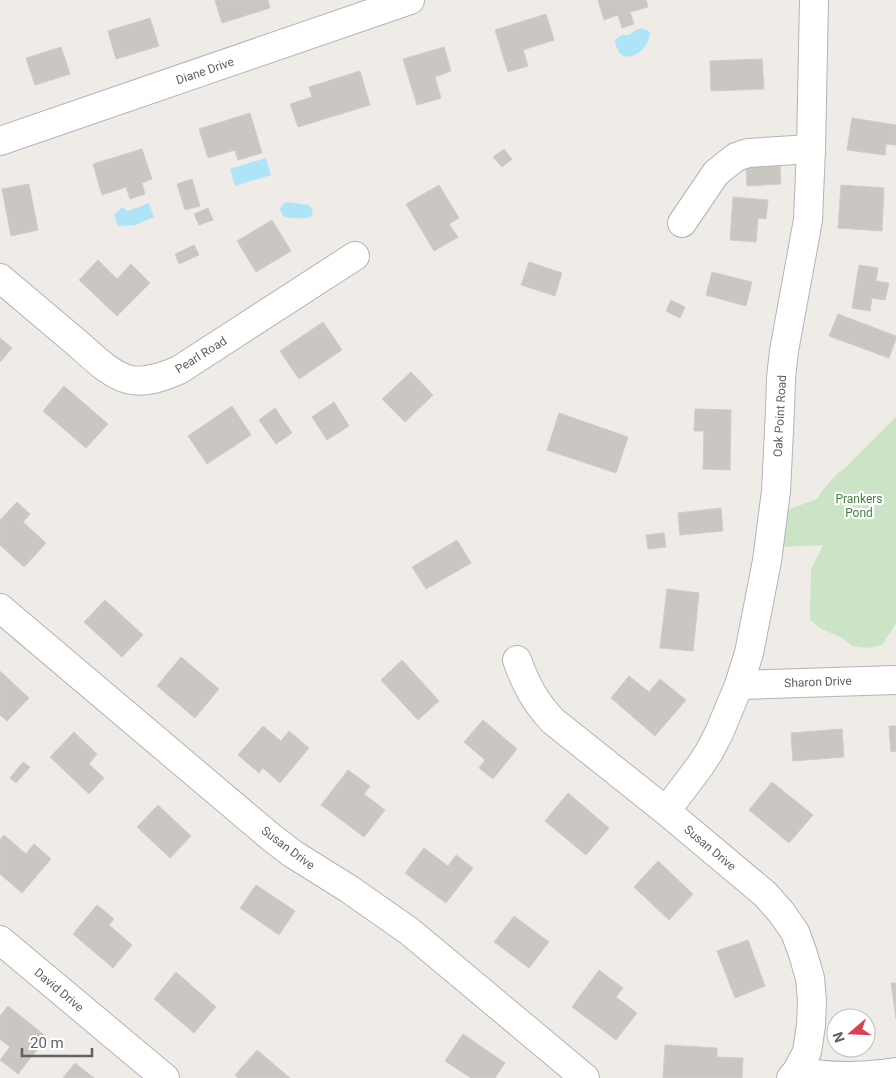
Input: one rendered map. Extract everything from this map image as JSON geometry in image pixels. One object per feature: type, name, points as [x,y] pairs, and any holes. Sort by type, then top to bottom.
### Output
[{"type":"street","name":"Diane Drive","points":[[0,141],[410,0]]},
{"type":"street","name":"Oak Point Road","points":[[666,811],[700,766],[719,734],[739,685],[749,653],[767,560],[776,491],[784,351],[808,220],[814,0]]},
{"type":"street","points":[[682,223],[716,173],[736,157],[748,153],[811,148]]},
{"type":"street","name":"Pearl Road","points":[[0,278],[111,371],[127,379],[140,381],[167,375],[185,367],[355,256]]},
{"type":"street","name":"Susan Drive","points":[[0,608],[272,838],[409,931],[585,1078]]},
{"type":"street","name":"Susan Drive","points":[[517,660],[532,695],[553,721],[666,811],[765,894],[795,932],[804,954],[810,978],[812,1002],[811,1025],[806,1052],[794,1075]]},
{"type":"street","name":"Sharon Drive","points":[[739,685],[896,680]]},
{"type":"street","name":"David Drive","points":[[0,940],[165,1078]]},
{"type":"street","points":[[794,1075],[857,1078],[896,1072]]},
{"type":"green space","name":"Prankers Pond","points":[[896,417],[896,623],[882,645],[867,648],[853,646],[842,638],[820,628],[810,620],[811,570],[823,545],[781,547],[779,513],[817,499],[836,475]]},
{"type":"water","points":[[641,28],[650,33],[645,47],[633,56],[627,57],[622,55],[617,49],[615,40]]},
{"type":"water","points":[[266,158],[271,175],[235,186],[230,169]]},
{"type":"water","points":[[285,202],[309,205],[313,210],[311,217],[290,218],[284,216],[280,208]]},
{"type":"water","points":[[149,203],[154,217],[135,225],[118,226],[114,215],[122,207],[128,211]]},
{"type":"building","points":[[215,0],[268,0],[270,8],[222,23]]},
{"type":"building","points":[[598,0],[646,0],[648,7],[630,12],[634,24],[622,28],[618,15],[604,20]]},
{"type":"building","points":[[546,14],[554,40],[523,50],[528,66],[508,72],[495,30]]},
{"type":"building","points":[[150,18],[159,46],[116,59],[108,31]]},
{"type":"building","points":[[61,47],[70,74],[35,85],[26,58]]},
{"type":"building","points":[[444,47],[451,71],[435,77],[441,98],[417,105],[403,59]]},
{"type":"building","points":[[762,59],[764,89],[711,91],[710,61]]},
{"type":"building","points":[[360,71],[370,105],[298,127],[290,104],[312,97],[309,87]]},
{"type":"building","points":[[250,113],[262,153],[238,160],[235,150],[208,158],[199,129]]},
{"type":"building","points":[[852,118],[896,125],[896,145],[886,144],[885,155],[847,150]]},
{"type":"building","points":[[142,149],[152,179],[142,183],[145,194],[130,199],[126,187],[102,195],[93,164]]},
{"type":"building","points":[[504,149],[512,159],[502,167],[493,157]]},
{"type":"building","points":[[780,166],[781,184],[747,186],[746,167]]},
{"type":"building","points":[[192,179],[200,206],[185,210],[177,184]]},
{"type":"building","points":[[29,184],[38,230],[11,236],[2,189]]},
{"type":"building","points":[[439,185],[459,218],[449,224],[458,237],[434,251],[406,204]]},
{"type":"building","points":[[841,185],[884,188],[882,231],[838,228]]},
{"type":"building","points":[[733,197],[768,200],[766,219],[758,218],[756,242],[730,240]]},
{"type":"building","points":[[208,208],[213,220],[199,225],[194,214]]},
{"type":"building","points":[[272,220],[291,251],[256,272],[237,241]]},
{"type":"building","points":[[194,245],[199,255],[179,264],[175,254]]},
{"type":"building","points":[[98,260],[117,279],[131,264],[150,283],[117,316],[79,280]]},
{"type":"building","points":[[529,262],[562,273],[555,296],[521,285]]},
{"type":"building","points":[[859,265],[878,268],[876,281],[889,283],[885,300],[872,298],[870,311],[852,308]]},
{"type":"building","points":[[712,272],[752,282],[746,306],[706,295]]},
{"type":"building","points":[[671,300],[685,307],[680,318],[666,311]]},
{"type":"building","points":[[838,314],[896,336],[889,358],[829,336]]},
{"type":"building","points":[[323,322],[342,350],[299,379],[280,351]]},
{"type":"building","points":[[0,338],[12,348],[0,362]]},
{"type":"building","points":[[411,372],[433,395],[405,422],[382,399]]},
{"type":"building","points":[[64,386],[108,424],[86,448],[43,411]]},
{"type":"building","points":[[334,402],[349,426],[327,440],[312,417]]},
{"type":"building","points":[[232,406],[251,435],[207,464],[188,436]]},
{"type":"building","points":[[275,408],[292,433],[276,444],[259,420]]},
{"type":"building","points":[[695,409],[731,410],[730,470],[703,469],[704,431],[694,431]]},
{"type":"building","points":[[559,413],[628,437],[616,473],[547,450]]},
{"type":"building","points":[[17,502],[30,514],[23,522],[46,543],[24,567],[0,545],[0,520]]},
{"type":"building","points":[[721,508],[723,531],[680,535],[678,513]]},
{"type":"building","points":[[664,533],[666,547],[648,549],[646,535]]},
{"type":"building","points":[[457,540],[471,563],[426,589],[412,567]]},
{"type":"building","points":[[667,589],[699,593],[693,651],[660,648]]},
{"type":"building","points":[[105,600],[143,635],[122,657],[84,622]]},
{"type":"building","points":[[181,657],[219,689],[195,718],[157,686]]},
{"type":"building","points":[[402,660],[439,701],[418,720],[381,680]]},
{"type":"building","points":[[0,671],[29,698],[7,721],[0,715]]},
{"type":"building","points":[[629,676],[649,692],[660,679],[686,700],[655,736],[611,698]]},
{"type":"building","points":[[483,720],[517,749],[493,779],[479,768],[485,760],[464,742]]},
{"type":"building","points":[[263,726],[281,741],[289,731],[309,748],[280,783],[263,768],[259,773],[238,755]]},
{"type":"building","points":[[889,726],[896,726],[896,751],[891,752]]},
{"type":"building","points":[[842,729],[844,757],[793,761],[791,733]]},
{"type":"building","points":[[74,732],[97,754],[89,764],[104,778],[89,794],[50,757]]},
{"type":"building","points":[[23,762],[30,767],[16,783],[10,778]]},
{"type":"building","points":[[348,770],[370,786],[364,794],[385,810],[364,837],[321,805]]},
{"type":"building","points":[[772,782],[813,815],[789,843],[749,810]]},
{"type":"building","points":[[568,793],[609,828],[586,855],[545,821]]},
{"type":"building","points":[[158,805],[191,836],[170,858],[137,827]]},
{"type":"building","points":[[4,835],[26,854],[34,844],[51,859],[22,893],[0,874],[0,840]]},
{"type":"building","points":[[424,848],[448,866],[456,855],[473,868],[446,903],[405,873]]},
{"type":"building","points":[[658,861],[693,894],[669,920],[634,887]]},
{"type":"building","points":[[256,885],[295,911],[279,935],[240,908]]},
{"type":"building","points":[[97,905],[114,919],[109,925],[132,945],[113,968],[73,934]]},
{"type":"building","points":[[514,916],[549,942],[529,968],[494,942]]},
{"type":"building","points":[[748,940],[765,986],[735,998],[717,951]]},
{"type":"building","points":[[599,970],[623,988],[616,997],[637,1013],[616,1040],[572,1007]]},
{"type":"building","points":[[176,972],[216,1007],[194,1033],[154,999]]},
{"type":"building","points":[[891,983],[896,983],[896,1019]]},
{"type":"building","points":[[8,1006],[47,1037],[18,1074],[0,1060],[10,1047],[0,1039],[0,1016]]},
{"type":"building","points":[[463,1034],[505,1063],[495,1078],[471,1078],[445,1061]]},
{"type":"building","points":[[665,1045],[717,1048],[717,1057],[743,1058],[742,1078],[663,1078]]},
{"type":"building","points":[[257,1050],[290,1078],[238,1078],[235,1075]]},
{"type":"building","points":[[75,1063],[94,1078],[63,1078]]}]
